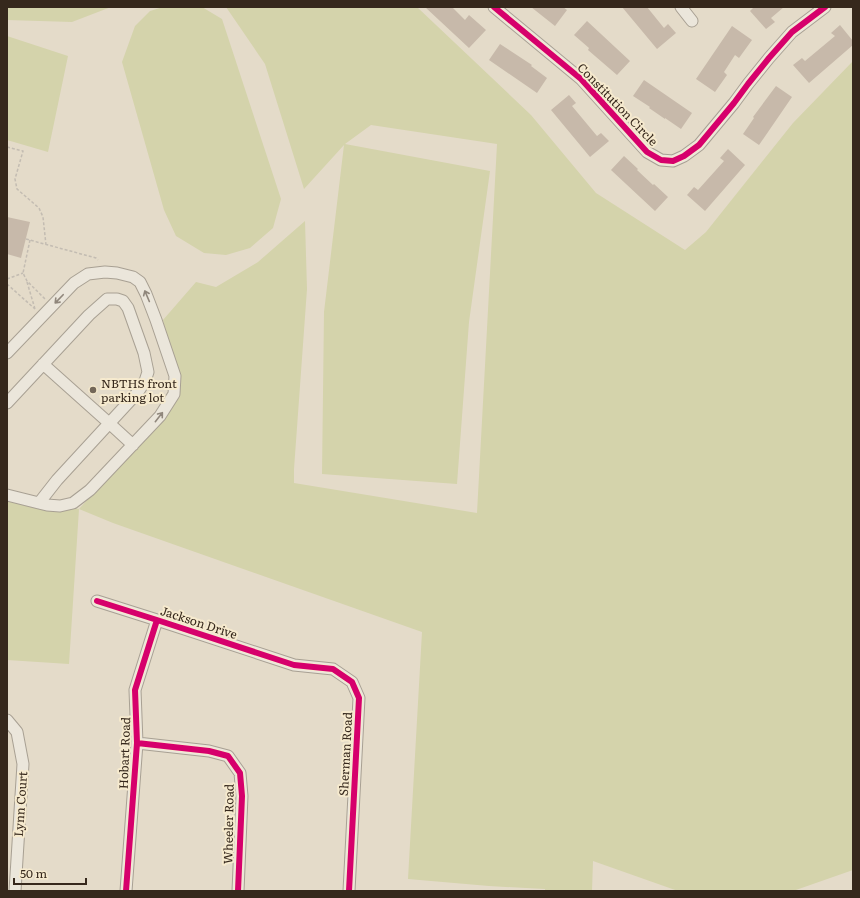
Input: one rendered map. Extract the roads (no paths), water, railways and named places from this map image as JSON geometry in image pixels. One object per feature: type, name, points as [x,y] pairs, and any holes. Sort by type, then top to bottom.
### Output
[{"type":"street","name":"Constitution Circle","points":[[494,7],[581,79],[647,152],[661,160],[673,161],[684,156],[699,145],[734,104],[748,84],[787,37],[825,7]]},
{"type":"street","points":[[681,7],[692,21]]},
{"type":"street","points":[[7,353],[74,283],[88,274],[105,272],[133,278],[140,282],[156,320],[175,376],[174,394],[160,416],[90,490],[73,503],[60,506],[43,504],[7,495]]},
{"type":"street","points":[[7,402],[106,299],[117,299],[123,301],[128,308],[144,353],[148,372],[145,381],[138,392],[57,480],[43,504]]},
{"type":"street","points":[[43,364],[133,445]]},
{"type":"street","name":"Jackson Drive","points":[[97,601],[294,665]]},
{"type":"street","name":"Hobart Road","points":[[126,891],[138,743],[135,690],[157,620]]},
{"type":"street","name":"Sherman Road","points":[[294,665],[333,669],[352,682],[359,698],[349,891]]},
{"type":"street","name":"Lynn Court","points":[[7,720],[16,732],[23,764],[15,891]]},
{"type":"street","name":"Wheeler Road","points":[[138,743],[209,751],[228,756],[240,773],[242,796],[238,891]]},
{"type":"place","name":"NBTHS front parking lot","points":[[93,390]]}]
